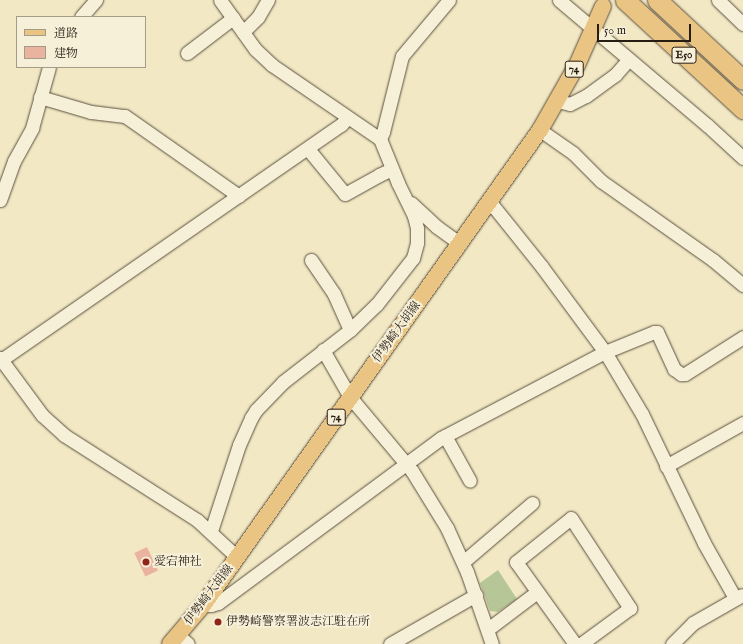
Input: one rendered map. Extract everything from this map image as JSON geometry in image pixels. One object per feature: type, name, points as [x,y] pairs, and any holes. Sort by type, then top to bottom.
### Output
[{"type":"highway","name":"E50","points":[[625,0],[743,109]]},
{"type":"highway","name":"E50","points":[[657,0],[743,80]]},
{"type":"main road","name":"伊勢崎大胡線","points":[[179,641],[540,130],[557,101],[593,30],[603,6]]},
{"type":"street","points":[[82,16],[96,0]]},
{"type":"street","points":[[211,531],[239,445],[251,418],[283,382],[350,330],[386,294],[407,267],[416,252],[417,228],[407,199],[392,169],[380,139],[347,118],[272,65],[255,48],[220,0]]},
{"type":"street","points":[[243,32],[258,17],[268,0]]},
{"type":"street","points":[[380,139],[402,56],[449,0]]},
{"type":"street","points":[[559,0],[707,125],[743,158]]},
{"type":"street","points":[[718,0],[743,24]]},
{"type":"street","points":[[187,53],[233,18]]},
{"type":"street","points":[[557,101],[570,104],[586,96],[615,75],[629,59]]},
{"type":"street","points":[[0,200],[14,162],[32,128],[49,68]]},
{"type":"street","points":[[40,97],[91,112],[124,116],[239,196]]},
{"type":"street","points":[[237,557],[211,531],[182,510],[64,436],[42,415],[1,359],[342,125],[347,118]]},
{"type":"street","points":[[540,130],[573,153],[601,181],[713,260],[743,285]]},
{"type":"street","points":[[308,148],[345,194],[392,169]]},
{"type":"street","points":[[407,199],[437,228],[460,244]]},
{"type":"street","points":[[490,202],[542,267],[605,352],[642,414],[704,543],[739,596],[693,623],[672,644]]},
{"type":"street","points":[[311,260],[334,294],[350,330]]},
{"type":"street","points":[[204,604],[211,605],[218,603],[406,463],[445,436],[605,352],[657,332],[674,369],[681,374],[685,374],[743,337]]},
{"type":"street","points":[[323,350],[350,397],[406,463],[447,528],[476,595],[492,644]]},
{"type":"street","points":[[666,466],[743,423]]},
{"type":"street","points":[[445,436],[470,481]]},
{"type":"street","points":[[463,562],[532,503]]},
{"type":"street","points":[[575,644],[516,562],[572,518],[630,608],[581,644]]},
{"type":"street","points":[[488,629],[538,592]]},
{"type":"street","points":[[390,644],[476,595]]},
{"type":"green space","points":[[498,570],[517,599],[498,612],[490,611],[480,583]]},
{"type":"building","name":"愛宕神社","points":[[147,547],[158,571],[145,576],[134,553]]},
{"type":"place","name":"愛宕神社","points":[[146,562]]},
{"type":"place","name":"伊勢崎警察署波志江駐在所","points":[[218,622]]}]
